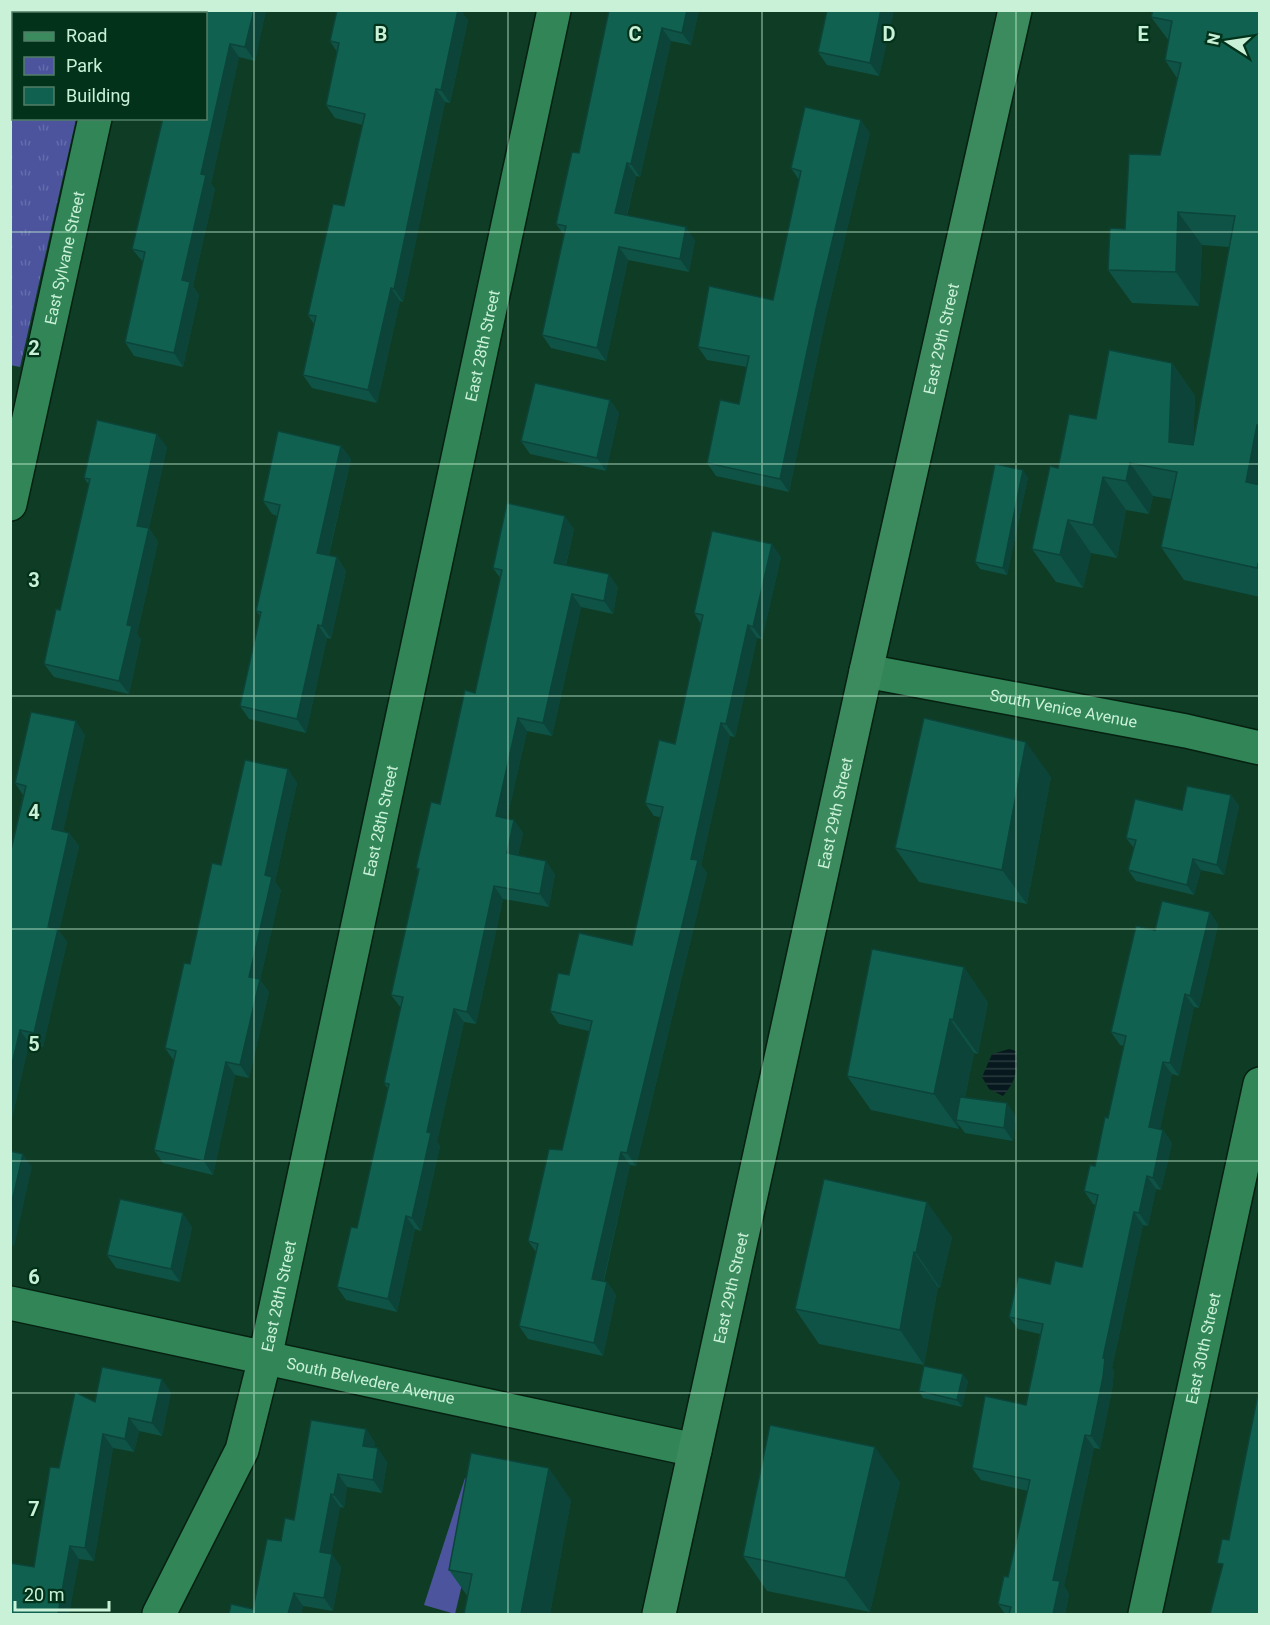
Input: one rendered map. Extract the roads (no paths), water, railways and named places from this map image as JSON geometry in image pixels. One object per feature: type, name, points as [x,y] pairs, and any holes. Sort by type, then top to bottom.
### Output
[{"type":"street","name":"East 28th Street","points":[[159,1614],[242,1450],[265,1358],[554,10]]},
{"type":"street","name":"East 29th Street","points":[[659,1614],[866,671],[1015,10]]},
{"type":"street","name":"East Sylvane Street","points":[[10,504],[95,120]]},
{"type":"street","name":"South Venice Avenue","points":[[866,671],[1186,731],[1260,748]]},
{"type":"street","name":"East 30th Street","points":[[1145,1614],[1260,1084]]},
{"type":"street","name":"South Belvedere Avenue","points":[[10,1303],[695,1450]]}]
